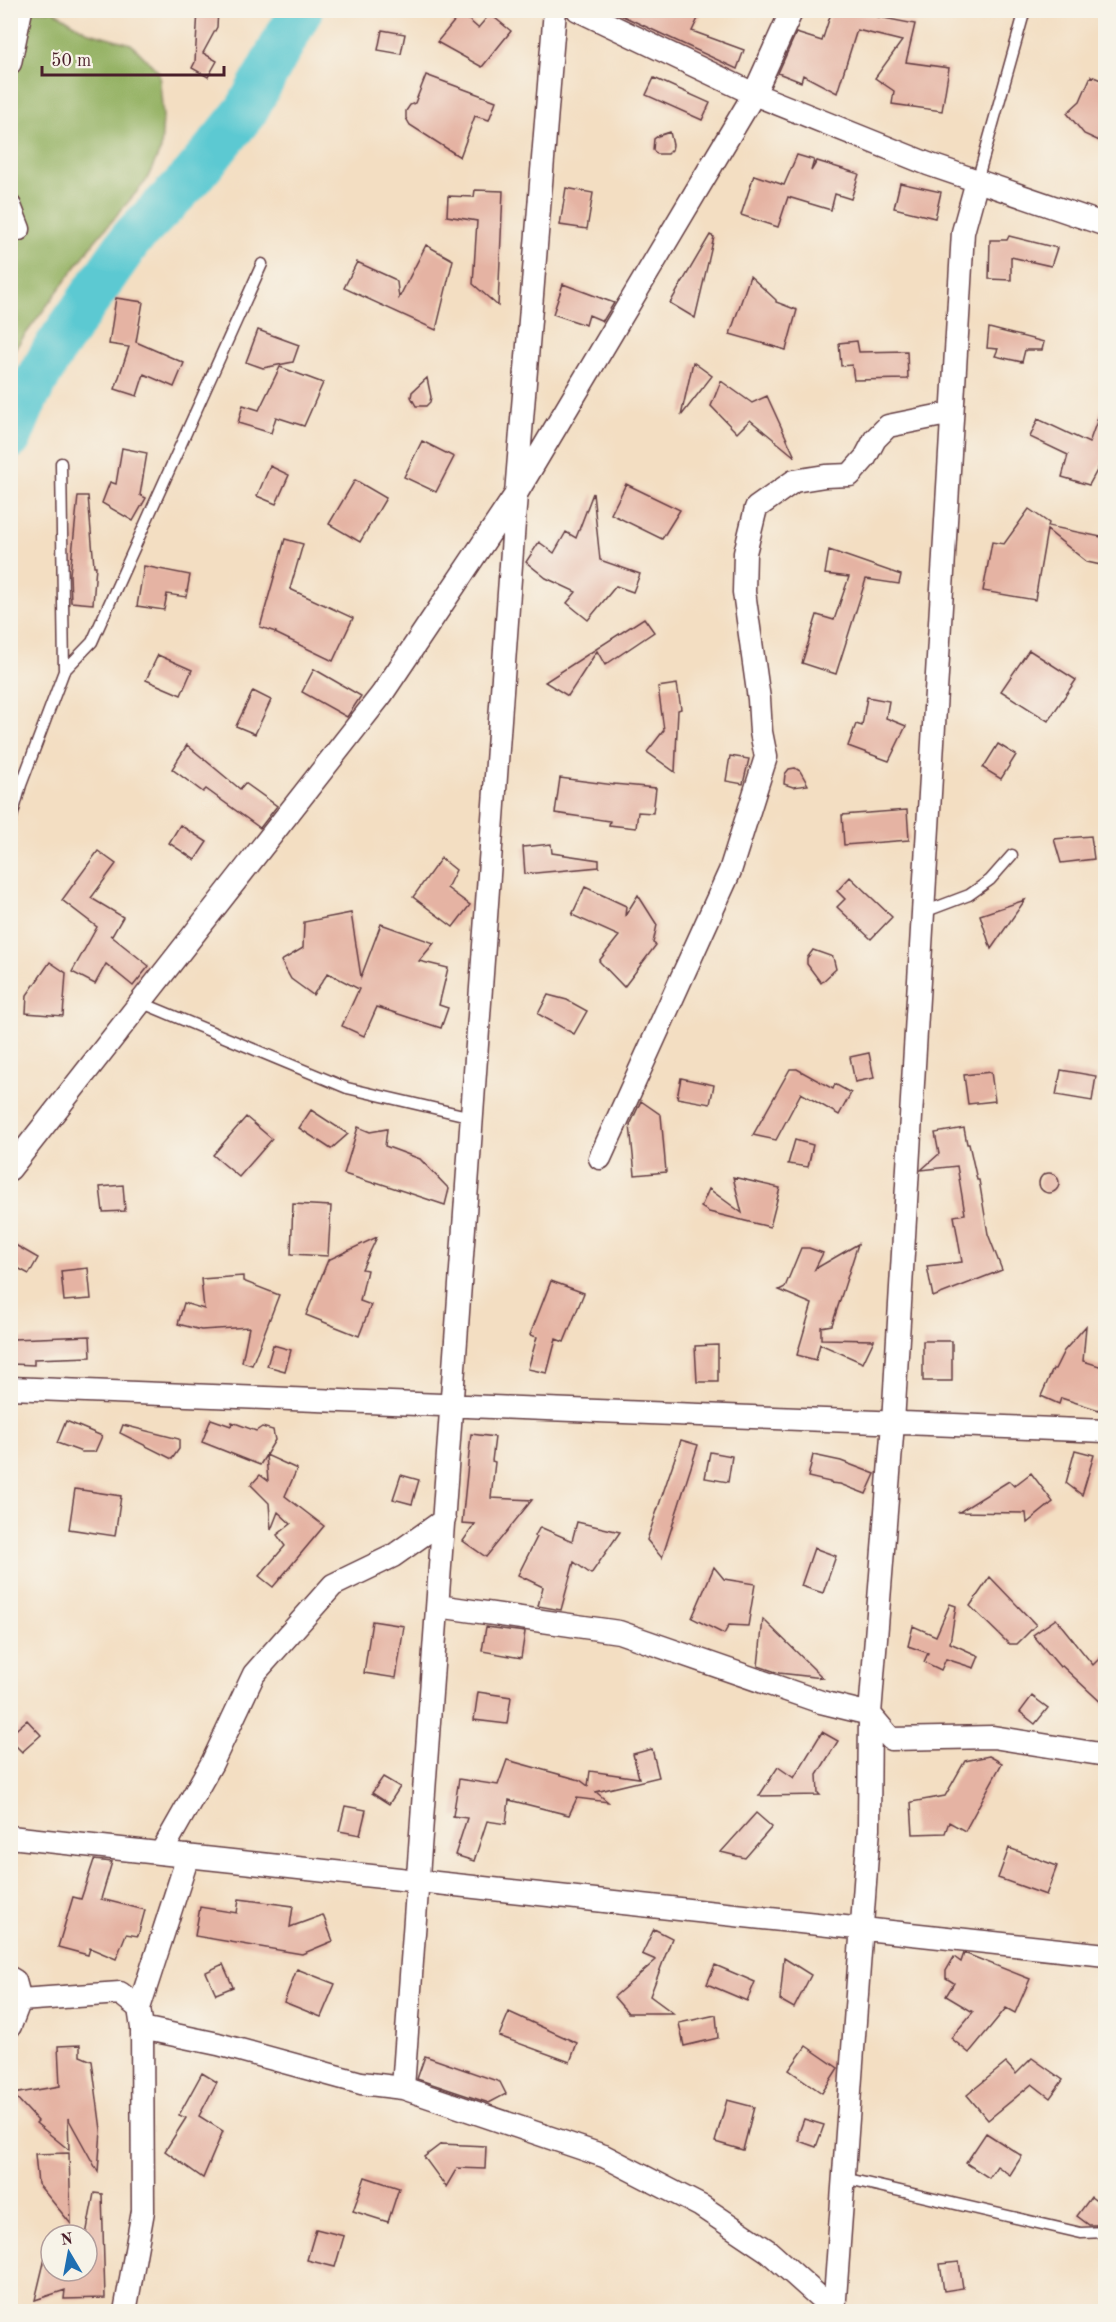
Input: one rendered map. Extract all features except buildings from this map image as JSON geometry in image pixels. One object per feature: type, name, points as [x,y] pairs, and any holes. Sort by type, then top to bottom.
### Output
[{"type":"street","points":[[10,63],[21,10]]},
{"type":"street","points":[[403,2088],[516,494],[555,10]]},
{"type":"street","points":[[578,10],[754,94],[928,165],[1106,225]]},
{"type":"street","points":[[10,1169],[382,694],[516,494],[754,94],[792,10]]},
{"type":"street","points":[[835,2311],[868,1828],[870,1714],[893,1423],[963,232],[977,182]]},
{"type":"street","points":[[10,206],[19,229]]},
{"type":"street","points":[[600,1158],[730,871],[766,757],[744,592],[745,553],[756,508],[794,481],[850,475],[865,458],[874,439],[888,426],[952,413]]},
{"type":"street","points":[[10,1388],[1106,1431]]},
{"type":"street","points":[[161,1853],[212,1763],[254,1674],[333,1585],[393,1556],[444,1520]]},
{"type":"street","points":[[438,1606],[619,1632],[821,1702],[870,1714],[891,1739],[993,1737],[1106,1755]]},
{"type":"street","points":[[10,1837],[1106,1955]]},
{"type":"street","points":[[125,2312],[143,2211],[140,2018],[189,1856]]},
{"type":"street","points":[[10,1978],[15,1981],[20,2000],[10,2026]]},
{"type":"street","points":[[20,2000],[120,1993],[140,2018],[218,2044],[361,2083],[403,2088],[604,2156],[701,2206],[768,2251],[835,2311]]},
{"type":"lane","points":[[977,182],[1025,10]]},
{"type":"lane","points":[[64,671],[92,642],[262,264]]},
{"type":"lane","points":[[10,824],[21,785],[64,671],[61,464]]},
{"type":"lane","points":[[923,912],[969,895],[990,880],[1012,855]]},
{"type":"lane","points":[[140,1002],[348,1088],[472,1117]]},
{"type":"lane","points":[[844,2178],[1081,2233],[1106,2232]]},
{"type":"green space","points":[[11,11],[54,11],[86,31],[131,44],[159,72],[163,117],[161,149],[146,181],[95,241],[11,354]]},
{"type":"waterway","points":[[10,438],[26,399],[55,348],[131,239],[193,176],[246,111],[301,10]]}]
